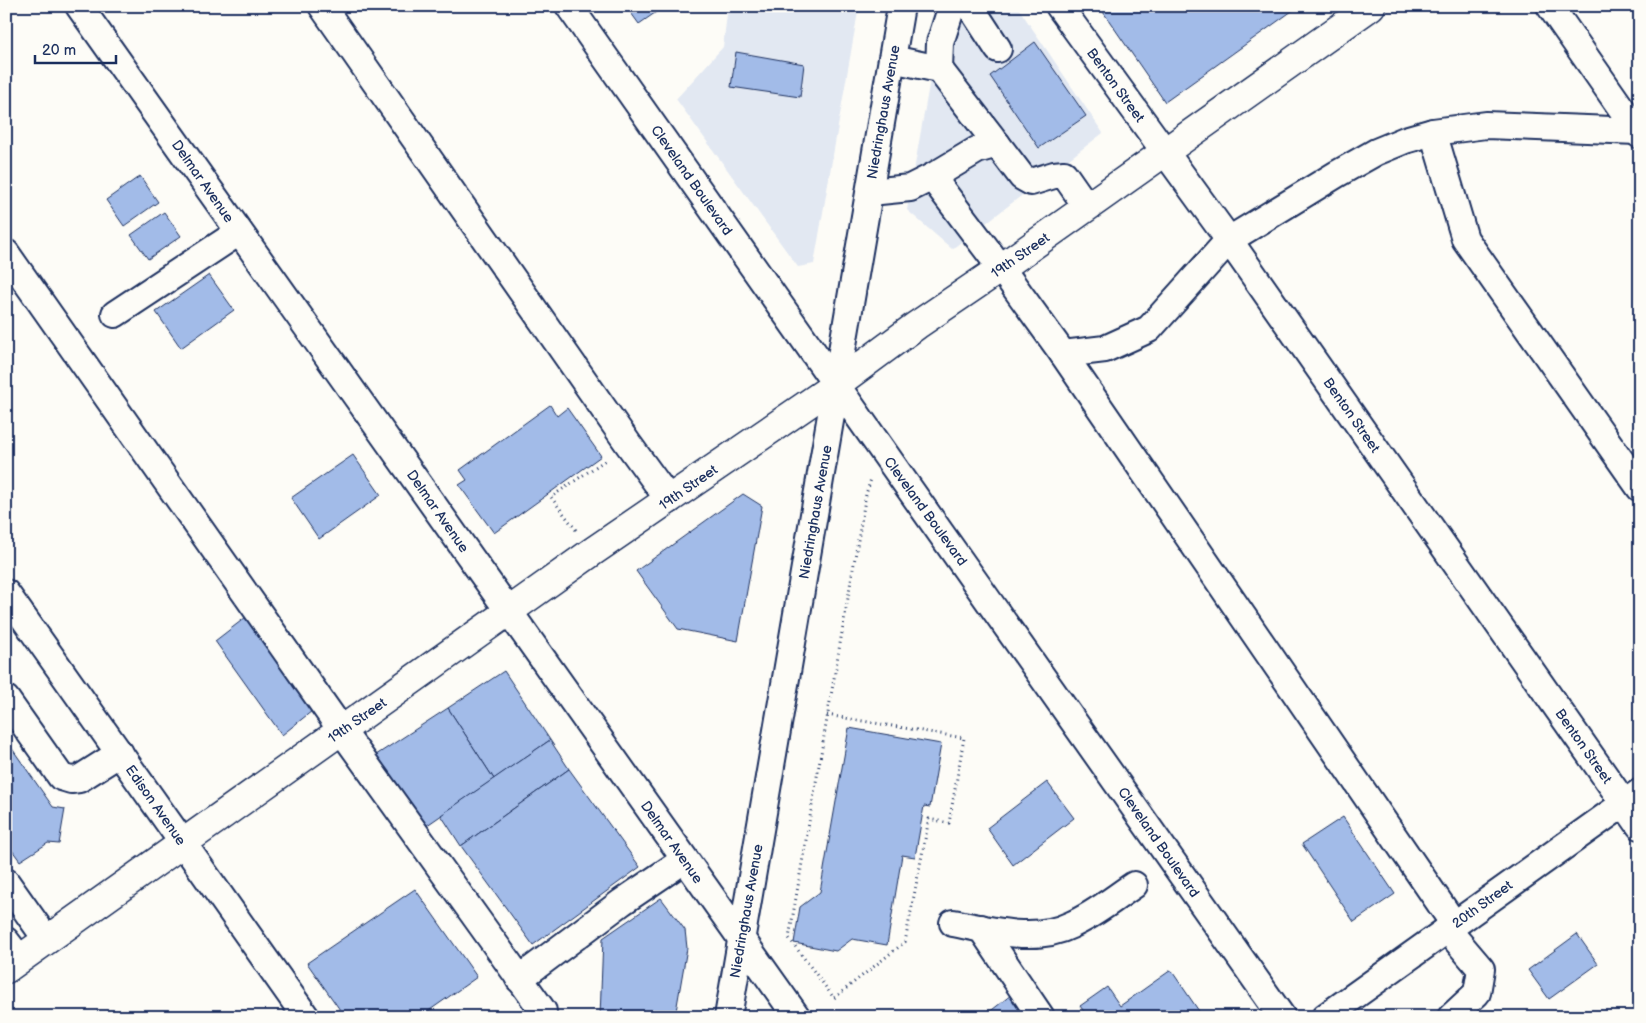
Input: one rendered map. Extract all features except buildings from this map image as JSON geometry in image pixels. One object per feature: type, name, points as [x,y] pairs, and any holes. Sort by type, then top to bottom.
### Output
[{"type":"main road","name":"19th Street","points":[[11,956],[47,940],[592,552],[837,384],[917,325],[1001,268],[1371,6]]},
{"type":"street","name":"Delmar Avenue","points":[[79,6],[797,1017]]},
{"type":"street","points":[[322,6],[628,445],[669,500]]},
{"type":"street","name":"Cleveland Boulevard","points":[[569,6],[1282,1017]]},
{"type":"street","name":"Niedringhaus Avenue","points":[[728,1017],[901,6]]},
{"type":"street","points":[[952,6],[940,43],[939,69],[1022,177],[1031,182],[1064,174],[1087,207]]},
{"type":"street","points":[[970,6],[998,49]]},
{"type":"street","name":"Benton Street","points":[[1060,6],[1632,798],[1640,826]]},
{"type":"street","points":[[1550,6],[1639,133]]},
{"type":"street","points":[[892,59],[939,69]]},
{"type":"street","points":[[1064,354],[1105,349],[1149,328],[1229,240],[1337,174],[1376,152],[1405,140],[1433,132],[1486,125],[1639,133]]},
{"type":"street","points":[[1433,132],[1465,239],[1640,488]]},
{"type":"street","points":[[870,192],[910,188],[970,154],[997,144]]},
{"type":"street","points":[[932,177],[1064,354],[1480,969],[1477,993],[1451,1017]]},
{"type":"street","points":[[115,314],[239,232]]},
{"type":"street","points":[[6,253],[342,731],[543,1011],[542,1017]]},
{"type":"street","name":"Edison Avenue","points":[[6,593],[306,1017]]},
{"type":"street","points":[[6,700],[61,777],[71,780],[79,779],[120,753]]},
{"type":"street","name":"20th Street","points":[[1325,1017],[1632,798]]},
{"type":"street","points":[[519,979],[622,902],[684,860]]},
{"type":"street","points":[[6,882],[47,940]]},
{"type":"street","points":[[953,923],[1026,934],[1048,933],[1070,926],[1134,885]]},
{"type":"street","points":[[981,928],[1041,1017]]},
{"type":"path","points":[[592,552],[551,497],[628,445]]},
{"type":"path","points":[[827,715],[964,738],[949,823],[929,820],[905,942],[834,998],[789,938],[827,715],[866,494],[882,451]]},
{"type":"shaded area","points":[[728,6],[859,6],[814,264],[798,267],[676,99],[723,47]]},
{"type":"shaded area","points":[[943,6],[1017,6],[1103,133],[952,249],[907,210]]}]
